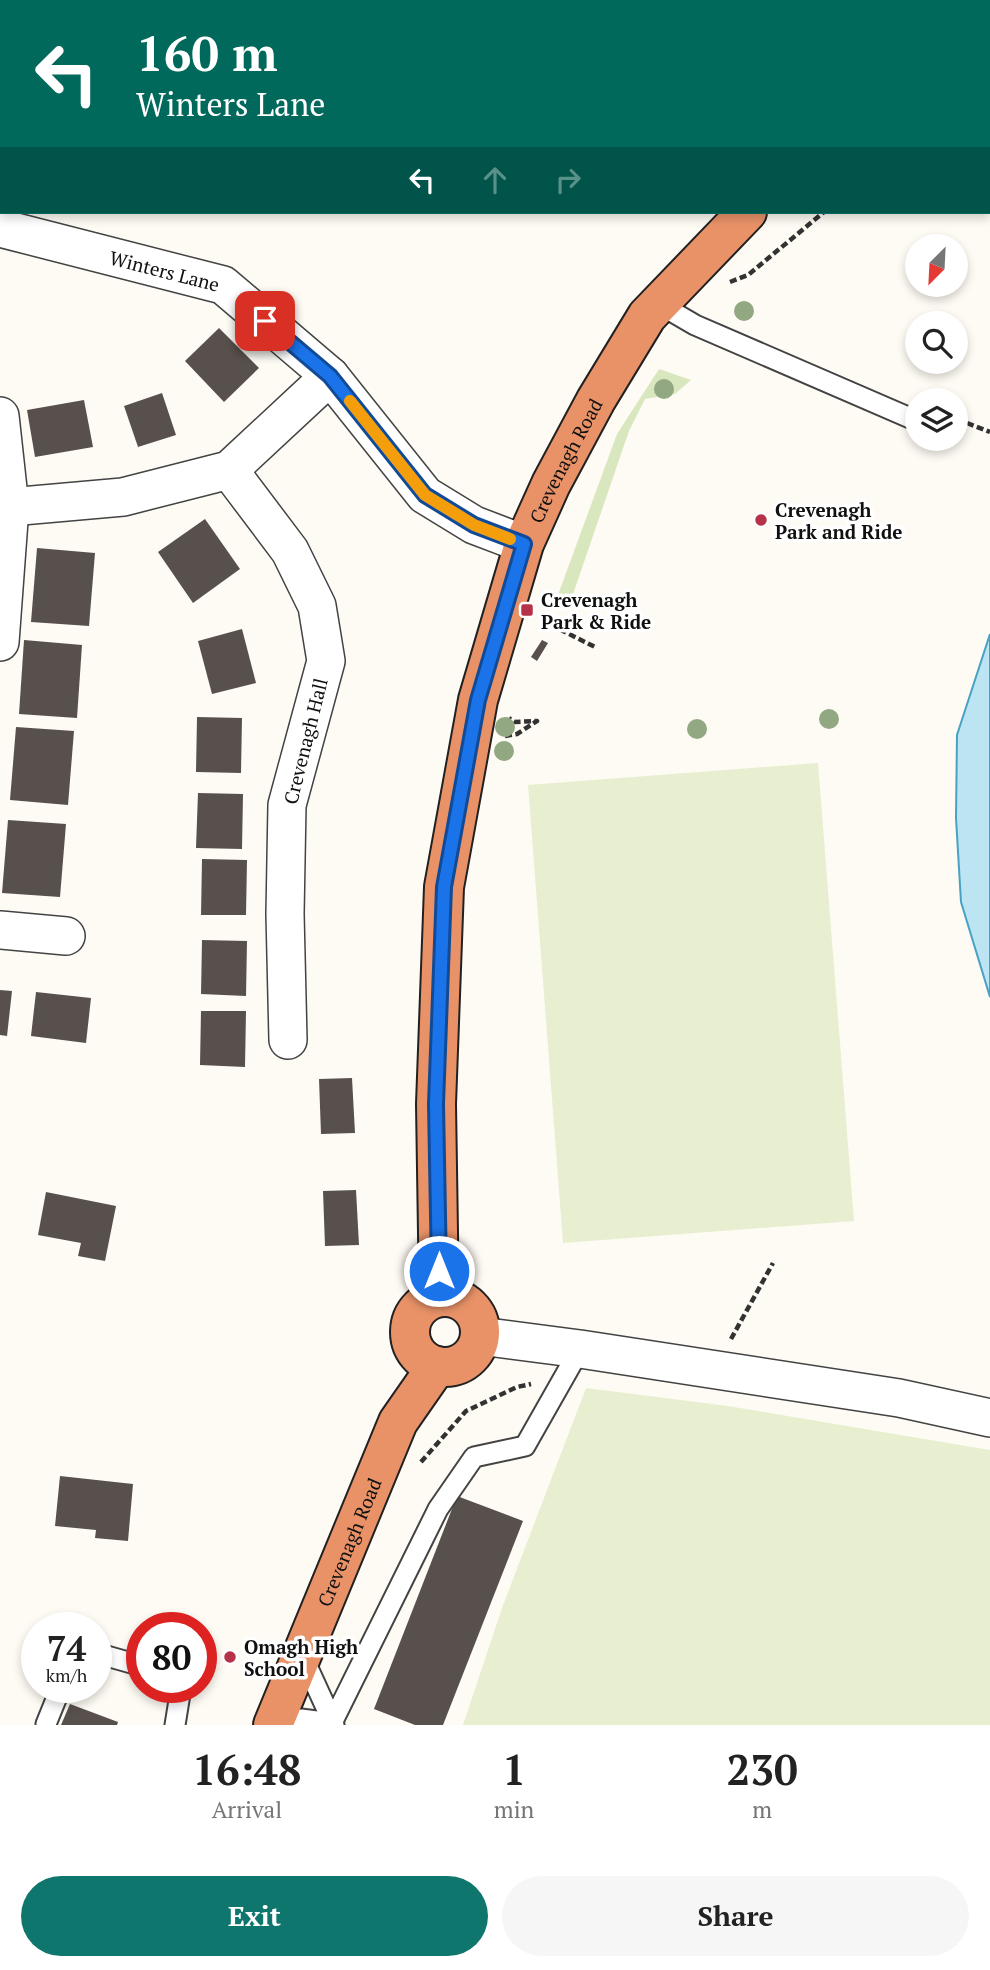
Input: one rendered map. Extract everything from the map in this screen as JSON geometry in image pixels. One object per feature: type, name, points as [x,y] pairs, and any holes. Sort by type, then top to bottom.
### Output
[{"type":"highway","name":"Crevenagh Road","points":[[439,1297],[436,1104],[444,887],[478,700],[524,544],[551,484],[596,400],[647,316],[745,214]]},
{"type":"highway","points":[[439,1297],[460,1300],[469,1307],[476,1315],[480,1336],[469,1357],[448,1366],[437,1366],[426,1361],[411,1343],[412,1319],[418,1308],[439,1297]]},
{"type":"highway","name":"Crevenagh Road","points":[[273,1725],[398,1422],[437,1366]]},
{"type":"street","name":"Winters Lane","points":[[0,228],[223,285],[330,376],[425,495],[474,525],[524,544]]},
{"type":"street","points":[[10,507],[123,497],[229,470],[330,376]]},
{"type":"street","points":[[0,416],[10,507],[0,642]]},
{"type":"street","name":"Crevenagh Hall","points":[[229,470],[290,551],[317,606],[326,661],[287,805],[285,914],[288,1040]]},
{"type":"street","points":[[0,930],[66,936]]},
{"type":"street","points":[[480,1336],[899,1398],[990,1418]]},
{"type":"lane","points":[[659,304],[695,325],[905,416]]},
{"type":"lane","points":[[333,1724],[438,1509],[474,1457],[525,1446],[580,1349]]},
{"type":"lane","points":[[302,1654],[333,1724]]},
{"type":"lane","points":[[46,1724],[55,1703]]},
{"type":"lane","points":[[175,1725],[179,1703]]},
{"type":"lane","points":[[273,1725],[301,1719],[333,1724]]},
{"type":"path","points":[[728,283],[748,275],[822,214]]},
{"type":"path","points":[[968,423],[990,432]]},
{"type":"path","points":[[541,620],[597,648]]},
{"type":"path","points":[[499,712],[516,722],[537,721],[517,734],[504,736]]},
{"type":"path","points":[[714,1370],[773,1263]]},
{"type":"path","points":[[416,1471],[423,1459],[466,1410],[517,1387],[561,1380]]},
{"type":"green space","points":[[659,369],[691,380],[675,394],[645,399],[629,431],[571,600],[558,595],[617,434]]},
{"type":"green space","points":[[818,763],[854,1221],[563,1243],[528,785]]},
{"type":"green space","points":[[586,1388],[728,1406],[990,1450],[990,1725],[463,1725],[502,1608]]},
{"type":"water","points":[[990,634],[990,997],[961,902],[956,818],[957,735]]},
{"type":"building","points":[[219,328],[259,368],[224,402],[185,361]]},
{"type":"building","points":[[162,393],[176,435],[138,447],[124,406]]},
{"type":"building","points":[[84,400],[93,447],[35,457],[27,410]]},
{"type":"building","points":[[205,519],[240,569],[193,603],[158,552]]},
{"type":"building","points":[[37,548],[95,553],[89,626],[31,622]]},
{"type":"building","points":[[242,629],[256,683],[212,694],[198,641]]},
{"type":"building","points":[[24,640],[82,645],[77,718],[19,714]]},
{"type":"building","points":[[542,640],[548,643],[537,661],[531,657]]},
{"type":"building","points":[[197,717],[242,718],[241,773],[196,772]]},
{"type":"building","points":[[16,727],[74,731],[68,805],[10,800]]},
{"type":"building","points":[[198,793],[243,794],[242,849],[196,848]]},
{"type":"building","points":[[8,820],[66,824],[60,897],[2,893]]},
{"type":"building","points":[[202,859],[247,860],[246,915],[201,915]]},
{"type":"building","points":[[202,940],[247,941],[246,996],[201,994]]},
{"type":"building","points":[[0,990],[12,991],[7,1036],[0,1035]]},
{"type":"building","points":[[36,992],[91,998],[86,1043],[31,1036]]},
{"type":"building","points":[[201,1011],[246,1011],[245,1067],[200,1065]]},
{"type":"building","points":[[352,1078],[355,1133],[321,1134],[319,1079]]},
{"type":"building","points":[[356,1190],[359,1245],[325,1246],[323,1191]]},
{"type":"building","points":[[46,1192],[116,1206],[105,1261],[78,1256],[81,1243],[38,1235]]},
{"type":"building","points":[[60,1476],[133,1484],[128,1541],[95,1538],[96,1530],[55,1526]]},
{"type":"building","points":[[457,1496],[523,1521],[443,1725],[415,1725],[374,1709]]},
{"type":"building","points":[[70,1704],[118,1722],[117,1725],[61,1725]]},
{"type":"slow traffic","points":[[350,401],[425,495],[474,525],[510,539]]},
{"type":"place","name":"Crevenagh Park and Ride","points":[[761,520]]},
{"type":"place","name":"Crevenagh Park & Ride","points":[[527,610]]},
{"type":"place","name":"Omagh High School","points":[[230,1657]]},
{"type":"route","points":[[265,321],[330,376],[425,495],[474,525],[524,544],[478,700],[444,887],[436,1104],[439,1271]]}]
